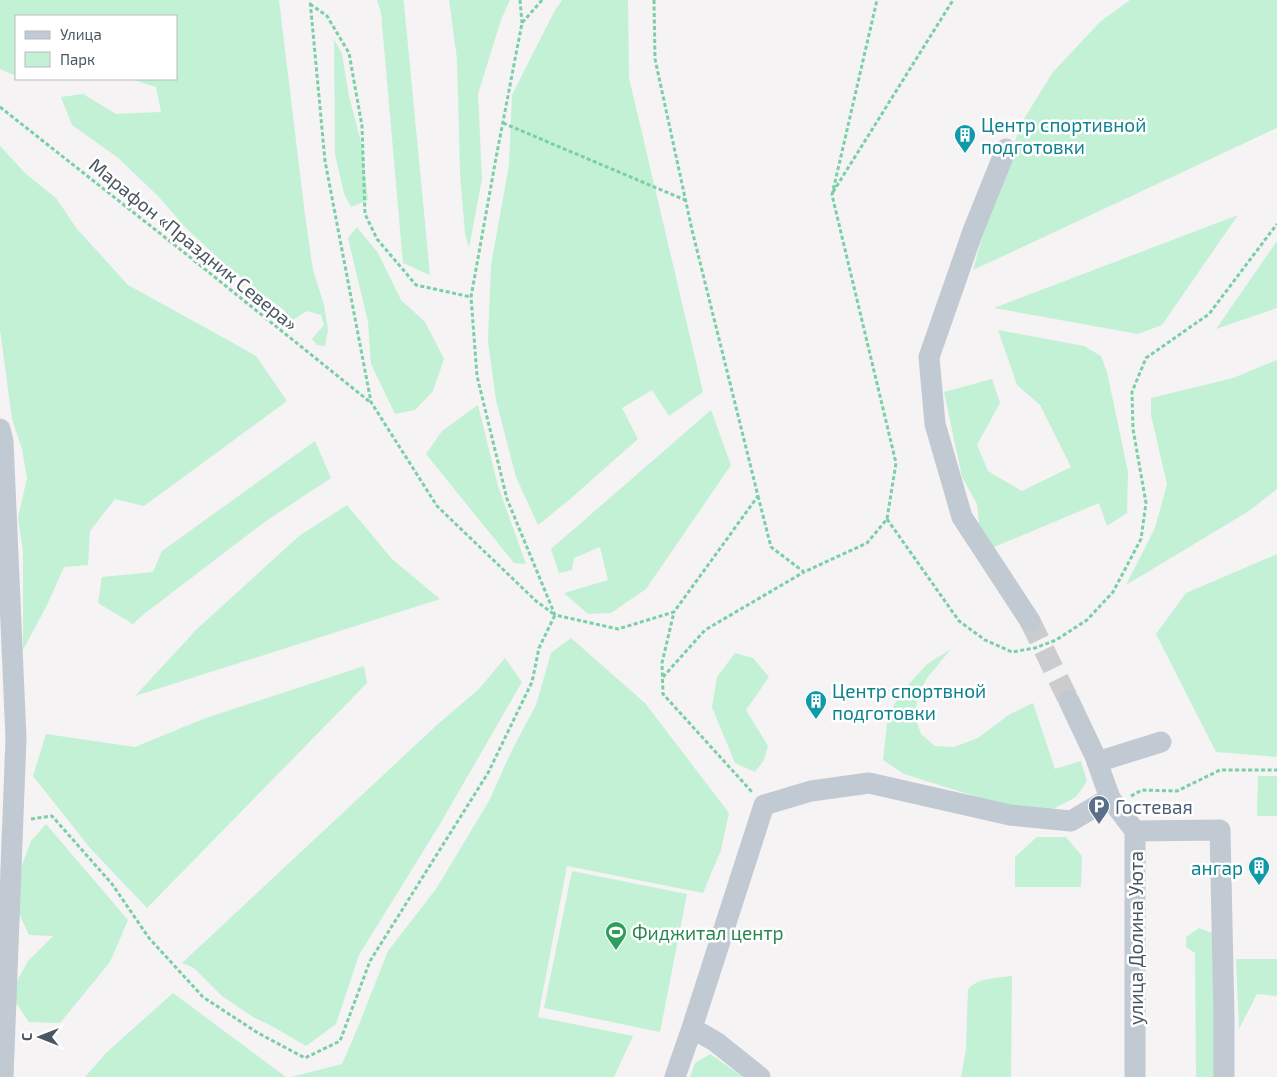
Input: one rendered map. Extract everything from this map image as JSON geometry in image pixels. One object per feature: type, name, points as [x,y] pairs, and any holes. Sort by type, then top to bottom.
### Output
[{"type":"street","points":[[1006,149],[973,231],[929,357],[935,424],[962,517],[1030,621]]},
{"type":"street","points":[[0,429],[3,441],[16,738],[3,1077]]},
{"type":"street","points":[[1069,701],[1097,762],[1112,801],[1134,831]]},
{"type":"street","points":[[1097,762],[1161,742]]},
{"type":"street","points":[[675,1077],[764,805],[811,791],[869,784],[1010,815],[1071,821],[1112,801]]},
{"type":"street","name":"улица Долина Уюта","points":[[1135,1077],[1134,831],[1220,830],[1224,1077]]},
{"type":"street","points":[[692,1028],[716,1042],[760,1077]]},
{"type":"path","points":[[13,821],[52,816],[112,884],[149,938],[203,997],[258,1032],[305,1058],[340,1041],[370,962],[488,773],[532,682],[538,648],[555,615],[507,499],[476,376],[472,297],[522,23],[520,0]]},
{"type":"path","points":[[522,23],[542,0]]},
{"type":"path","points":[[654,0],[655,59],[686,200],[771,547],[804,572]]},
{"type":"path","points":[[662,677],[705,630],[804,572],[867,543],[888,519],[896,463],[832,194],[877,0]]},
{"type":"path","points":[[832,194],[953,0]]},
{"type":"path","points":[[310,2],[327,16],[349,53],[362,126],[365,214],[377,239],[416,285],[472,297]]},
{"type":"path","points":[[310,2],[325,161],[371,402],[436,506],[536,601],[555,615],[618,629],[674,612]]},
{"type":"path","name":"Марафон «Праздник Севера»","points":[[0,107],[371,402]]},
{"type":"path","points":[[503,123],[686,200]]},
{"type":"path","points":[[888,519],[959,621],[985,640],[1012,652],[1035,648],[1056,640],[1087,620],[1113,592],[1141,539],[1146,503],[1133,429],[1132,392],[1146,358],[1209,314],[1277,224]]},
{"type":"path","points":[[758,496],[674,612],[662,663],[662,677],[664,694],[764,805]]},
{"type":"path","points":[[1112,801],[1142,790],[1177,791],[1220,770],[1277,770]]},
{"type":"green space","points":[[0,0],[279,0],[313,270],[324,305],[328,330],[325,346],[317,345],[312,339],[324,325],[321,315],[307,311],[291,321],[284,310],[233,272],[185,227],[159,197],[117,157],[72,125],[61,97],[83,94],[116,114],[161,112],[156,87],[134,80],[178,80],[178,15],[15,15],[15,76],[0,69]]},
{"type":"green space","points":[[377,0],[403,0],[404,4],[430,275],[403,263],[381,13]]},
{"type":"green space","points":[[449,0],[510,0],[501,20],[478,94],[482,179],[469,248],[465,233],[460,173],[457,59]]},
{"type":"green space","points":[[562,0],[628,0],[629,78],[703,392],[669,416],[652,390],[622,408],[638,439],[538,525],[516,477],[496,400],[488,341],[491,265],[509,165],[512,95]]},
{"type":"green space","points":[[1130,0],[1277,0],[1277,128],[973,270],[990,209],[1022,122],[1053,72],[1101,21]]},
{"type":"green space","points":[[334,39],[342,54],[349,96],[362,146],[368,200],[351,207],[344,194],[335,154]]},
{"type":"green space","points":[[0,146],[26,174],[56,198],[77,229],[128,285],[256,356],[287,401],[144,506],[115,499],[90,531],[88,565],[64,567],[47,605],[23,650],[23,552],[18,518],[27,478],[22,449],[12,419],[0,329]]},
{"type":"green space","points":[[1238,215],[1162,325],[1138,334],[994,308]]},
{"type":"green space","points":[[357,227],[378,253],[401,300],[425,322],[444,359],[433,391],[415,410],[395,414],[371,364],[368,322],[348,238]]},
{"type":"green space","points":[[1277,241],[1277,308],[1216,329]]},
{"type":"green space","points":[[998,330],[1084,346],[1101,356],[1107,372],[1128,472],[1127,513],[1107,526],[1099,503],[992,548],[980,533],[977,504],[962,477],[944,392],[992,379],[1000,403],[977,445],[988,471],[1022,491],[1071,467],[1040,405],[1017,385]]},
{"type":"green space","points":[[1277,360],[1277,489],[1249,511],[1126,585],[1155,528],[1167,484],[1151,415],[1151,398],[1233,378]]},
{"type":"green space","points":[[478,405],[498,486],[526,564],[514,563],[426,454],[442,431]]},
{"type":"green space","points":[[711,410],[731,465],[646,589],[611,613],[588,614],[564,593],[608,580],[600,547],[574,558],[572,570],[559,573],[551,549]]},
{"type":"green space","points":[[315,441],[331,478],[266,521],[133,624],[98,603],[102,577],[153,572],[162,551]]},
{"type":"green space","points":[[347,505],[392,559],[440,599],[135,696],[197,629],[299,536]]},
{"type":"green space","points":[[1277,554],[1277,757],[1216,752],[1156,634],[1186,593]]},
{"type":"green space","points":[[571,638],[645,703],[729,813],[721,850],[703,893],[567,866],[538,1017],[633,1036],[614,1077],[291,1077],[342,1064],[388,951],[436,889],[489,801],[511,752],[536,705],[551,653]]},
{"type":"green space","points":[[951,649],[927,678],[918,695],[915,717],[921,734],[935,746],[954,747],[978,738],[1010,714],[1033,703],[1055,769],[1081,761],[1087,781],[1076,797],[1051,810],[1022,811],[904,774],[883,760],[888,715],[902,692],[927,664]]},
{"type":"green space","points":[[735,653],[753,658],[769,677],[746,710],[768,746],[764,760],[755,772],[735,763],[712,707],[717,677]]},
{"type":"green space","points":[[505,658],[522,682],[440,824],[359,955],[336,1024],[306,1046],[253,1017],[222,996],[194,968],[182,963],[438,724],[479,689]]},
{"type":"green space","points":[[364,666],[367,683],[147,908],[90,848],[33,776],[46,734],[135,747],[203,719]]},
{"type":"green space","points":[[1258,776],[1277,776],[1277,816],[1257,816]]},
{"type":"green space","points":[[46,824],[128,920],[110,962],[60,1023],[29,1022],[10,994],[28,961],[53,936],[29,935],[13,900],[19,873],[31,841]]},
{"type":"green space","points":[[1037,837],[1066,837],[1082,856],[1081,887],[1015,887],[1015,857]]},
{"type":"green space","name":"Фиджитал центр","points":[[572,871],[687,894],[660,1032],[544,1008]]},
{"type":"green space","points":[[1199,928],[1214,934],[1215,1077],[1196,1077],[1195,953],[1186,947],[1186,937]]},
{"type":"green space","points":[[1236,959],[1277,959],[1277,996],[1257,994],[1239,1029]]},
{"type":"green space","points":[[1012,976],[1011,1077],[961,1077],[966,1049],[968,990],[971,986],[982,981]]},
{"type":"green space","points":[[173,993],[286,1077],[85,1077],[107,1052]]},
{"type":"green space","points":[[710,1054],[742,1077],[690,1077],[695,1063]]},
{"type":"tunnel","points":[[1030,621],[1069,701]]},
{"type":"place","name":"Центр спортивной подготовки","points":[[965,154]]},
{"type":"place","name":"Центр спортвной подготовки","points":[[816,720]]},
{"type":"place","name":"Гостевая","points":[[1099,825]]},
{"type":"place","name":"ангар","points":[[1259,886]]},
{"type":"place","name":"Фиджитал центр","points":[[616,951]]}]
